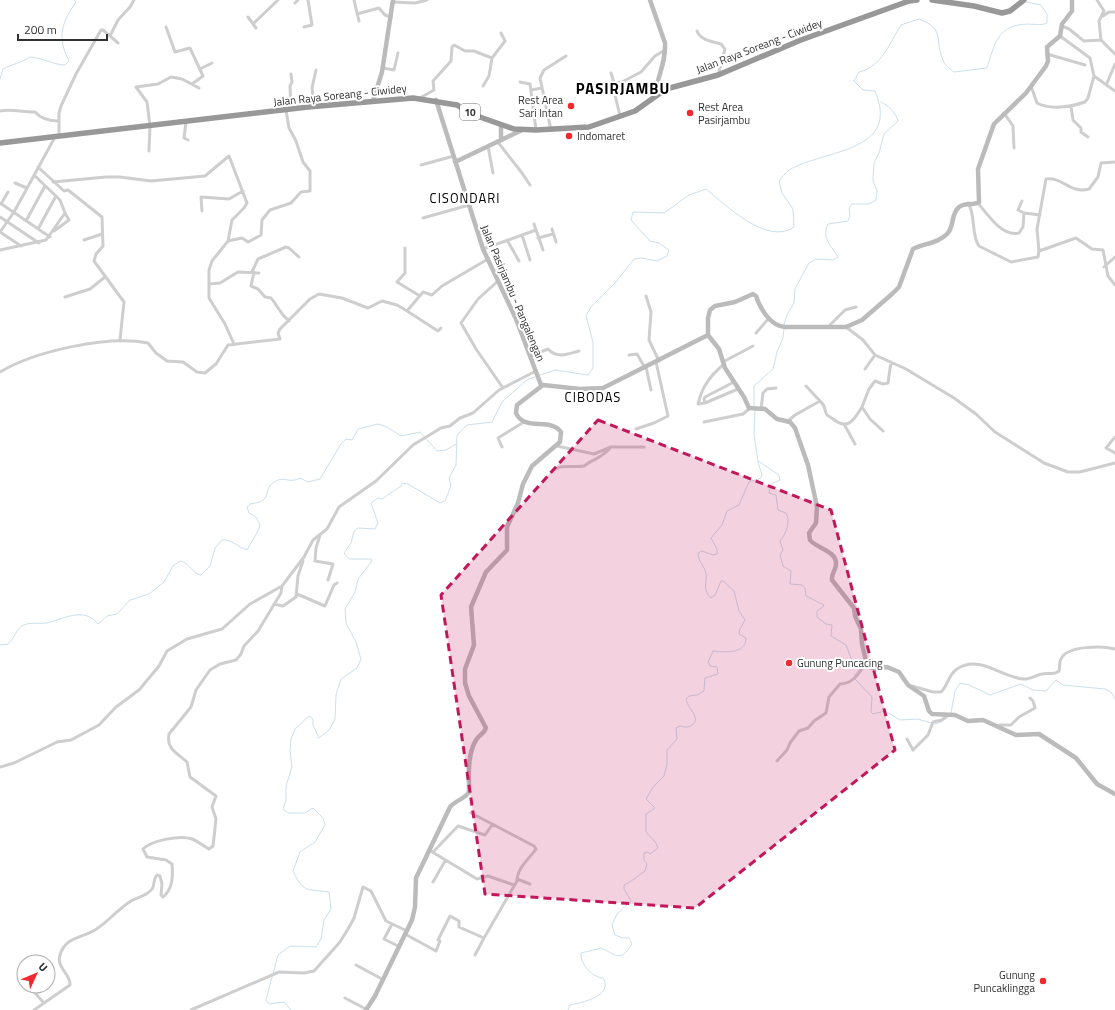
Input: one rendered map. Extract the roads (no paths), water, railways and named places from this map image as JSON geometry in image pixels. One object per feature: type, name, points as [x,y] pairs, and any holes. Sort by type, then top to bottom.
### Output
[{"type":"highway","name":"Jalan Raya Soreang - Ciwidey","points":[[0,143],[314,107],[420,98],[457,104],[472,114],[501,125],[522,130],[551,130],[589,127],[621,117],[634,111],[673,86],[718,75],[801,40],[909,1],[917,0]]},
{"type":"highway","points":[[932,0],[974,6],[1002,13],[1010,11],[1022,1]]},
{"type":"main road","points":[[650,0],[665,43],[665,60],[654,97]]},
{"type":"main road","points":[[1072,0],[1072,11],[1062,26],[1060,36],[1049,44],[1046,66],[1031,86],[994,124],[978,164],[977,173],[980,199],[978,203],[968,203],[954,212],[953,223],[947,234],[935,242],[913,249],[903,279],[892,294],[862,320],[846,327],[783,327],[769,318],[761,310],[754,294],[741,300],[718,305],[712,308],[708,315],[708,335],[719,349],[723,364],[751,409],[760,409],[780,420],[787,422],[795,428],[808,465],[815,492],[817,520],[809,534],[810,540],[824,549],[835,560],[836,566],[832,580],[854,608],[855,616],[861,629],[862,644],[866,661],[873,669],[887,667],[898,672],[908,685],[924,696],[930,713],[934,715],[949,714],[968,721],[983,720],[1016,735],[1039,734],[1076,758],[1097,784],[1115,794]]},
{"type":"main road","points":[[374,101],[383,68],[393,1]]},
{"type":"main road","name":"Jalan Pasirjambu - Pangalengan","points":[[436,100],[483,249],[531,356],[538,380],[541,385]]},
{"type":"main road","points":[[499,140],[501,125]]},
{"type":"main road","points":[[456,162],[522,130]]},
{"type":"main road","points":[[366,1010],[375,996],[398,946],[406,933],[414,913],[416,878],[450,807],[468,794],[472,751],[476,741],[486,728],[469,696],[465,678],[465,669],[474,645],[471,615],[473,600],[486,572],[507,550],[507,527],[530,470],[538,460],[557,446],[562,435],[557,427],[524,422],[516,413],[517,405],[541,385],[550,384],[593,390],[603,388],[658,362],[708,335]]},
{"type":"street","points":[[110,36],[118,20],[130,7],[134,0]]},
{"type":"street","points":[[253,24],[278,0]]},
{"type":"street","points":[[304,27],[312,26],[308,0]]},
{"type":"street","points":[[354,0],[360,21]]},
{"type":"street","points":[[393,1],[415,3],[427,0]]},
{"type":"street","points":[[1097,0],[1104,12],[1103,16]]},
{"type":"street","points":[[357,14],[379,8],[385,16],[391,17]]},
{"type":"street","points":[[1115,12],[1109,12],[1099,21],[1101,40],[1115,54]]},
{"type":"street","points":[[248,17],[256,28]]},
{"type":"street","points":[[1062,26],[1069,29],[1084,41],[1101,40]]},
{"type":"street","points":[[166,27],[175,52],[190,48],[200,69],[203,77],[192,84]]},
{"type":"street","points":[[21,246],[0,232],[14,212],[38,167],[57,137],[61,106],[76,74],[100,30],[118,43]]},
{"type":"street","points":[[697,31],[700,36],[721,44],[725,49],[718,75]]},
{"type":"street","points":[[483,86],[489,76],[492,58],[505,41],[501,33]]},
{"type":"street","points":[[1031,86],[1037,104],[1070,106],[1087,101],[1092,77],[1094,76],[1090,58],[1060,36]]},
{"type":"street","points":[[420,98],[434,90],[433,81],[451,61],[452,47],[454,45],[465,51],[474,51],[492,58]]},
{"type":"street","points":[[611,73],[614,84],[622,82],[641,72],[655,56],[665,50]]},
{"type":"street","points":[[383,68],[394,70],[398,53]]},
{"type":"street","points":[[1047,54],[1085,65]]},
{"type":"street","points":[[551,130],[540,78],[543,72],[566,56]]},
{"type":"street","points":[[200,69],[212,63]]},
{"type":"street","points":[[1107,84],[1115,64]]},
{"type":"street","points":[[314,107],[312,88],[316,70]]},
{"type":"street","points":[[228,242],[242,238],[248,242],[252,241],[261,235],[262,220],[270,210],[291,203],[301,192],[310,191],[310,171],[303,162],[296,141],[289,128],[290,86],[292,82],[291,74]]},
{"type":"street","points":[[1094,76],[1115,91]]},
{"type":"street","points":[[149,151],[150,126],[147,102],[136,87],[158,84],[171,77],[182,79],[199,88]]},
{"type":"street","points":[[520,82],[529,84],[536,130]]},
{"type":"street","points":[[609,92],[622,87],[622,82]]},
{"type":"street","points":[[531,90],[542,88]]},
{"type":"street","points":[[614,91],[621,117]]},
{"type":"street","points":[[1070,106],[1072,120],[1081,128],[1081,132],[1088,137]]},
{"type":"street","points":[[0,111],[12,109],[25,113],[35,112],[39,117],[49,121],[59,121]]},
{"type":"street","points":[[1004,113],[1013,126],[1014,148]]},
{"type":"street","points":[[186,122],[184,138],[188,140]]},
{"type":"street","points":[[499,140],[530,185]]},
{"type":"street","points":[[488,146],[493,173]]},
{"type":"street","points":[[53,182],[106,177],[120,177],[151,181],[205,176],[229,156],[246,200],[246,206],[232,220],[228,242],[212,260],[209,270],[209,298],[225,324],[234,344]]},
{"type":"street","points":[[421,165],[454,156]]},
{"type":"street","points":[[968,203],[973,212],[972,223],[979,246],[1012,262],[1038,257],[1039,251],[1037,229],[1046,179],[1060,180],[1073,189],[1088,189],[1098,177],[1101,163],[1115,162]]},
{"type":"street","points":[[38,167],[63,190],[68,190],[100,215],[102,220],[103,246],[96,254],[94,261],[124,304],[120,340]]},
{"type":"street","points":[[34,175],[56,196],[69,220],[53,232]]},
{"type":"street","points":[[15,183],[26,188]]},
{"type":"street","points":[[26,221],[45,186]]},
{"type":"street","points":[[8,192],[1,203],[50,237]]},
{"type":"street","points":[[202,211],[201,197],[229,199],[243,192]]},
{"type":"street","points":[[38,229],[56,196]]},
{"type":"street","points":[[1022,201],[1018,209],[1019,212],[1040,215]]},
{"type":"street","points":[[978,203],[1000,228],[1015,234],[1019,233],[1022,229],[1024,212]]},
{"type":"street","points":[[423,218],[469,205]]},
{"type":"street","points":[[0,250],[4,248],[39,243],[50,237],[65,213]]},
{"type":"street","points":[[0,217],[39,243]]},
{"type":"street","points":[[534,224],[543,250]]},
{"type":"street","points":[[552,229],[556,242]]},
{"type":"street","points":[[483,249],[536,230]]},
{"type":"street","points":[[84,240],[102,234]]},
{"type":"street","points":[[538,238],[553,234]]},
{"type":"street","points":[[522,235],[530,260]]},
{"type":"street","points":[[1039,251],[1076,238],[1093,249],[1102,249],[1104,267],[1108,276],[1115,285]]},
{"type":"street","points":[[507,240],[518,261]]},
{"type":"street","points":[[0,245],[4,248]]},
{"type":"street","points":[[289,321],[279,313],[271,298],[265,297],[258,289],[251,286],[253,272],[258,259],[286,247],[299,257]]},
{"type":"street","points":[[405,248],[405,273],[397,282],[420,296]]},
{"type":"street","points":[[1104,267],[1115,257]]},
{"type":"street","points":[[407,311],[424,292],[432,295],[442,286],[488,259]]},
{"type":"street","points":[[209,284],[220,283],[238,272],[259,273]]},
{"type":"street","points":[[65,297],[90,289],[105,277]]},
{"type":"street","points":[[498,281],[478,299],[461,323],[476,349],[501,385]]},
{"type":"street","points":[[0,372],[15,364],[54,351],[120,340],[148,343],[162,358],[172,362],[183,362],[201,374],[205,373],[216,364],[226,347],[234,344],[247,344],[280,339],[279,331],[310,299],[319,294],[342,298],[368,308],[381,301],[386,302],[407,311],[438,331],[441,328]]},
{"type":"street","points":[[636,429],[654,423],[668,416],[658,362],[649,340],[651,312],[646,296]]},
{"type":"street","points":[[829,326],[845,310],[856,307]]},
{"type":"street","points":[[756,333],[769,318]]},
{"type":"street","points":[[846,327],[863,340],[876,355],[924,379],[954,398],[976,414],[995,432],[1044,463],[1068,472],[1080,472],[1115,463]]},
{"type":"street","points":[[738,389],[705,403],[698,404],[704,384],[710,376],[723,364],[753,346]]},
{"type":"street","points":[[531,356],[548,349],[552,354],[561,355],[579,351]]},
{"type":"street","points":[[629,355],[637,354],[646,368],[651,390]]},
{"type":"street","points":[[865,369],[876,355]]},
{"type":"street","points":[[806,386],[824,406],[826,414],[838,424],[852,422],[862,407],[874,381],[883,384],[888,383],[891,362]]},
{"type":"street","points":[[0,766],[14,763],[57,742],[71,740],[99,725],[116,707],[139,690],[159,666],[167,652],[187,638],[222,629],[250,604],[282,586],[304,557],[311,544],[327,529],[339,507],[376,481],[413,445],[441,428],[450,426],[471,413],[501,385],[536,372]]},
{"type":"street","points":[[705,403],[704,398],[734,382]]},
{"type":"street","points":[[760,409],[764,393],[767,390],[776,388]]},
{"type":"street","points":[[787,422],[801,411],[820,401]]},
{"type":"street","points":[[862,407],[870,419],[883,430]]},
{"type":"street","points":[[704,422],[743,414],[751,409]]},
{"type":"street","points":[[502,447],[498,438],[524,422]]},
{"type":"street","points":[[844,424],[855,444]]},
{"type":"street","points":[[1115,437],[1106,448],[1115,453]]},
{"type":"street","points":[[557,446],[594,454],[611,447],[644,447]]},
{"type":"street","points":[[551,472],[563,465],[584,466],[591,460],[604,455],[611,447]]},
{"type":"street","points":[[321,534],[316,548],[315,561],[333,564],[328,580]]},
{"type":"street","points":[[274,604],[283,606],[295,598],[297,594],[298,576],[304,557]]},
{"type":"street","points":[[297,594],[325,606],[334,585],[337,583]]},
{"type":"street","points":[[34,1010],[43,1002],[70,984],[59,960],[60,954],[71,939],[96,929],[132,900],[145,895],[152,889],[157,875],[160,876],[161,880],[162,896],[165,896],[171,887],[171,863],[148,858],[143,849],[147,845],[164,840],[188,838],[209,849],[213,846],[216,819],[212,807],[216,796],[190,777],[187,762],[170,747],[169,734],[191,707],[196,690],[210,670],[216,665],[234,661],[239,656],[244,646],[258,631],[281,592],[282,586]]},
{"type":"street","points":[[908,685],[933,692],[941,692],[952,673],[960,668],[972,665],[991,668],[1016,678],[1027,679],[1044,673],[1057,673],[1060,669],[1060,659],[1073,651],[1093,647],[1115,649]]},
{"type":"street","points":[[777,761],[788,750],[790,743],[799,731],[808,728],[814,721],[826,713],[830,696],[840,684],[847,685],[853,680],[866,661]]},
{"type":"street","points":[[998,726],[1011,725],[1019,717],[1034,710],[1035,708],[1033,701],[1030,698]]},
{"type":"street","points":[[907,739],[912,750],[928,735],[933,722],[942,720],[949,714]]},
{"type":"street","points":[[471,813],[492,826],[536,848],[521,867],[517,875],[517,880],[475,955]]},
{"type":"street","points":[[492,826],[485,835],[458,826],[430,851],[477,879],[488,876],[514,885]]},
{"type":"street","points":[[432,882],[445,861]]},
{"type":"street","points":[[517,880],[530,884]]},
{"type":"street","points":[[191,1010],[281,972],[310,973],[319,967],[340,942],[354,918],[363,886],[371,891],[386,921],[436,951],[440,941],[438,940],[450,916],[459,920],[459,927],[484,938]]},
{"type":"street","points":[[392,924],[384,939],[398,946]]},
{"type":"street","points":[[356,965],[382,979]]},
{"type":"street","points":[[36,994],[43,1002]]},
{"type":"street","points":[[345,998],[366,1010]]},
{"type":"waterway","points":[[0,79],[3,69],[30,57],[61,65],[65,65],[69,61],[63,45],[62,31],[67,17],[76,2],[74,0]]},
{"type":"waterway","points":[[540,375],[555,370],[588,375],[593,368],[593,342],[586,316],[591,307],[615,283],[634,259],[641,258],[657,261],[667,256],[669,250],[659,243],[650,241],[631,220],[633,212],[664,213],[689,195],[706,189],[747,221],[760,228],[772,231],[783,231],[794,227],[793,209],[782,193],[779,181],[789,170],[804,163],[855,146],[869,138],[878,127],[880,111],[875,91],[863,90],[854,81],[859,72],[874,65],[879,60],[889,47],[901,25],[919,19],[933,27],[938,36],[940,53],[944,62],[954,72],[987,68],[995,43],[1004,32],[1018,25],[1040,25],[1047,23],[1047,14],[1041,5],[1026,2]]},
{"type":"waterway","points":[[784,325],[787,315],[794,303],[795,289],[809,263],[816,259],[833,260],[838,257],[828,242],[826,234],[828,224],[848,221],[850,216],[849,208],[852,204],[869,204],[876,200],[877,191],[873,180],[874,163],[879,153],[884,134],[898,121],[891,110],[881,102]]},
{"type":"waterway","points":[[754,406],[754,386],[773,369],[777,352],[783,338],[784,328]]},
{"type":"waterway","points":[[273,974],[278,955],[290,946],[316,947],[321,939],[324,920],[331,909],[329,892],[306,889],[300,883],[293,871],[300,852],[315,842],[325,825],[323,818],[313,808],[305,813],[288,813],[283,809],[286,800],[286,786],[292,767],[290,750],[291,739],[295,729],[309,716],[313,719],[313,725],[319,738],[329,730],[335,719],[336,695],[341,679],[357,668],[361,659],[356,642],[346,623],[345,609],[355,592],[358,579],[372,561],[371,559],[349,559],[344,553],[351,543],[354,531],[358,528],[375,529],[378,523],[371,503],[378,498],[382,499],[401,486],[402,483],[408,484],[440,503],[445,501],[451,486],[449,478],[456,465],[457,435],[467,425],[492,422],[502,402],[527,380],[535,377]]},
{"type":"waterway","points":[[755,410],[754,435],[758,461],[779,475],[780,480],[771,484],[769,493],[776,495],[778,510],[786,513],[788,520],[784,535],[780,541],[783,550],[780,555],[783,566],[791,571],[790,584],[802,585],[805,588],[806,596],[824,605],[817,611],[817,617],[826,624],[832,625],[831,636],[846,645],[851,658],[860,669],[854,676]]},
{"type":"waterway","points":[[0,645],[8,644],[19,628],[27,624],[46,623],[74,615],[86,616],[98,624],[107,616],[117,614],[130,600],[149,594],[164,582],[173,566],[180,561],[186,564],[195,573],[201,575],[210,566],[215,548],[222,540],[231,542],[247,550],[260,525],[256,517],[249,513],[247,507],[250,504],[263,500],[271,484],[276,481],[282,479],[296,480],[300,478],[308,482],[320,479],[341,444],[346,439],[352,440],[358,429],[378,424],[387,427],[401,436],[420,432],[437,451],[446,450],[456,444]]},
{"type":"waterway","points":[[568,1010],[570,1005],[595,998],[604,990],[605,984],[603,978],[591,973],[582,961],[581,953],[601,948],[618,956],[624,954],[632,944],[629,938],[623,938],[615,935],[612,925],[617,914],[631,901],[624,889],[624,885],[645,871],[647,864],[644,860],[644,853],[648,852],[650,854],[658,848],[656,843],[646,832],[646,814],[655,808],[646,799],[653,787],[664,776],[667,764],[667,750],[677,739],[676,728],[680,726],[689,727],[695,722],[695,716],[686,699],[689,696],[697,695],[704,691],[705,678],[718,674],[717,667],[710,666],[708,662],[713,651],[722,652],[738,650],[745,643],[746,638],[739,634],[745,620],[739,611],[734,591],[723,581],[721,581],[715,595],[711,598],[708,595],[706,589],[706,574],[699,559],[698,553],[702,551],[713,555],[717,554],[717,549],[711,538],[722,525],[727,511],[739,505],[749,482],[761,478],[762,475],[758,462]]},
{"type":"waterway","points":[[855,679],[872,697],[871,712],[873,714],[885,711],[900,720],[918,719],[931,723]]},
{"type":"waterway","points":[[951,713],[955,691],[960,683],[969,685],[990,695],[1021,684],[1033,690],[1046,691],[1056,680],[1063,685],[1105,689],[1111,692],[1115,699]]},
{"type":"waterway","points":[[944,720],[949,716]]},
{"type":"waterway","points":[[935,724],[941,722]]},
{"type":"waterway","points":[[272,977],[266,1000],[269,1004],[284,1002],[291,1010]]},
{"type":"place","name":"Rest Area Sari Intan","points":[[571,106]]},
{"type":"place","name":"Rest Area Pasirjambu","points":[[690,113]]},
{"type":"place","name":"Indomaret","points":[[569,136]]},
{"type":"place","name":"Gunung Puncacing","points":[[789,663]]},
{"type":"place","name":"Gunung Puncaklingga","points":[[1043,981]]},
{"type":"district","name":"PASIRJAMBU","points":[[623,89]]},
{"type":"district","name":"CISONDARI","points":[[465,198]]},
{"type":"district","name":"CIBODAS","points":[[593,397]]}]
